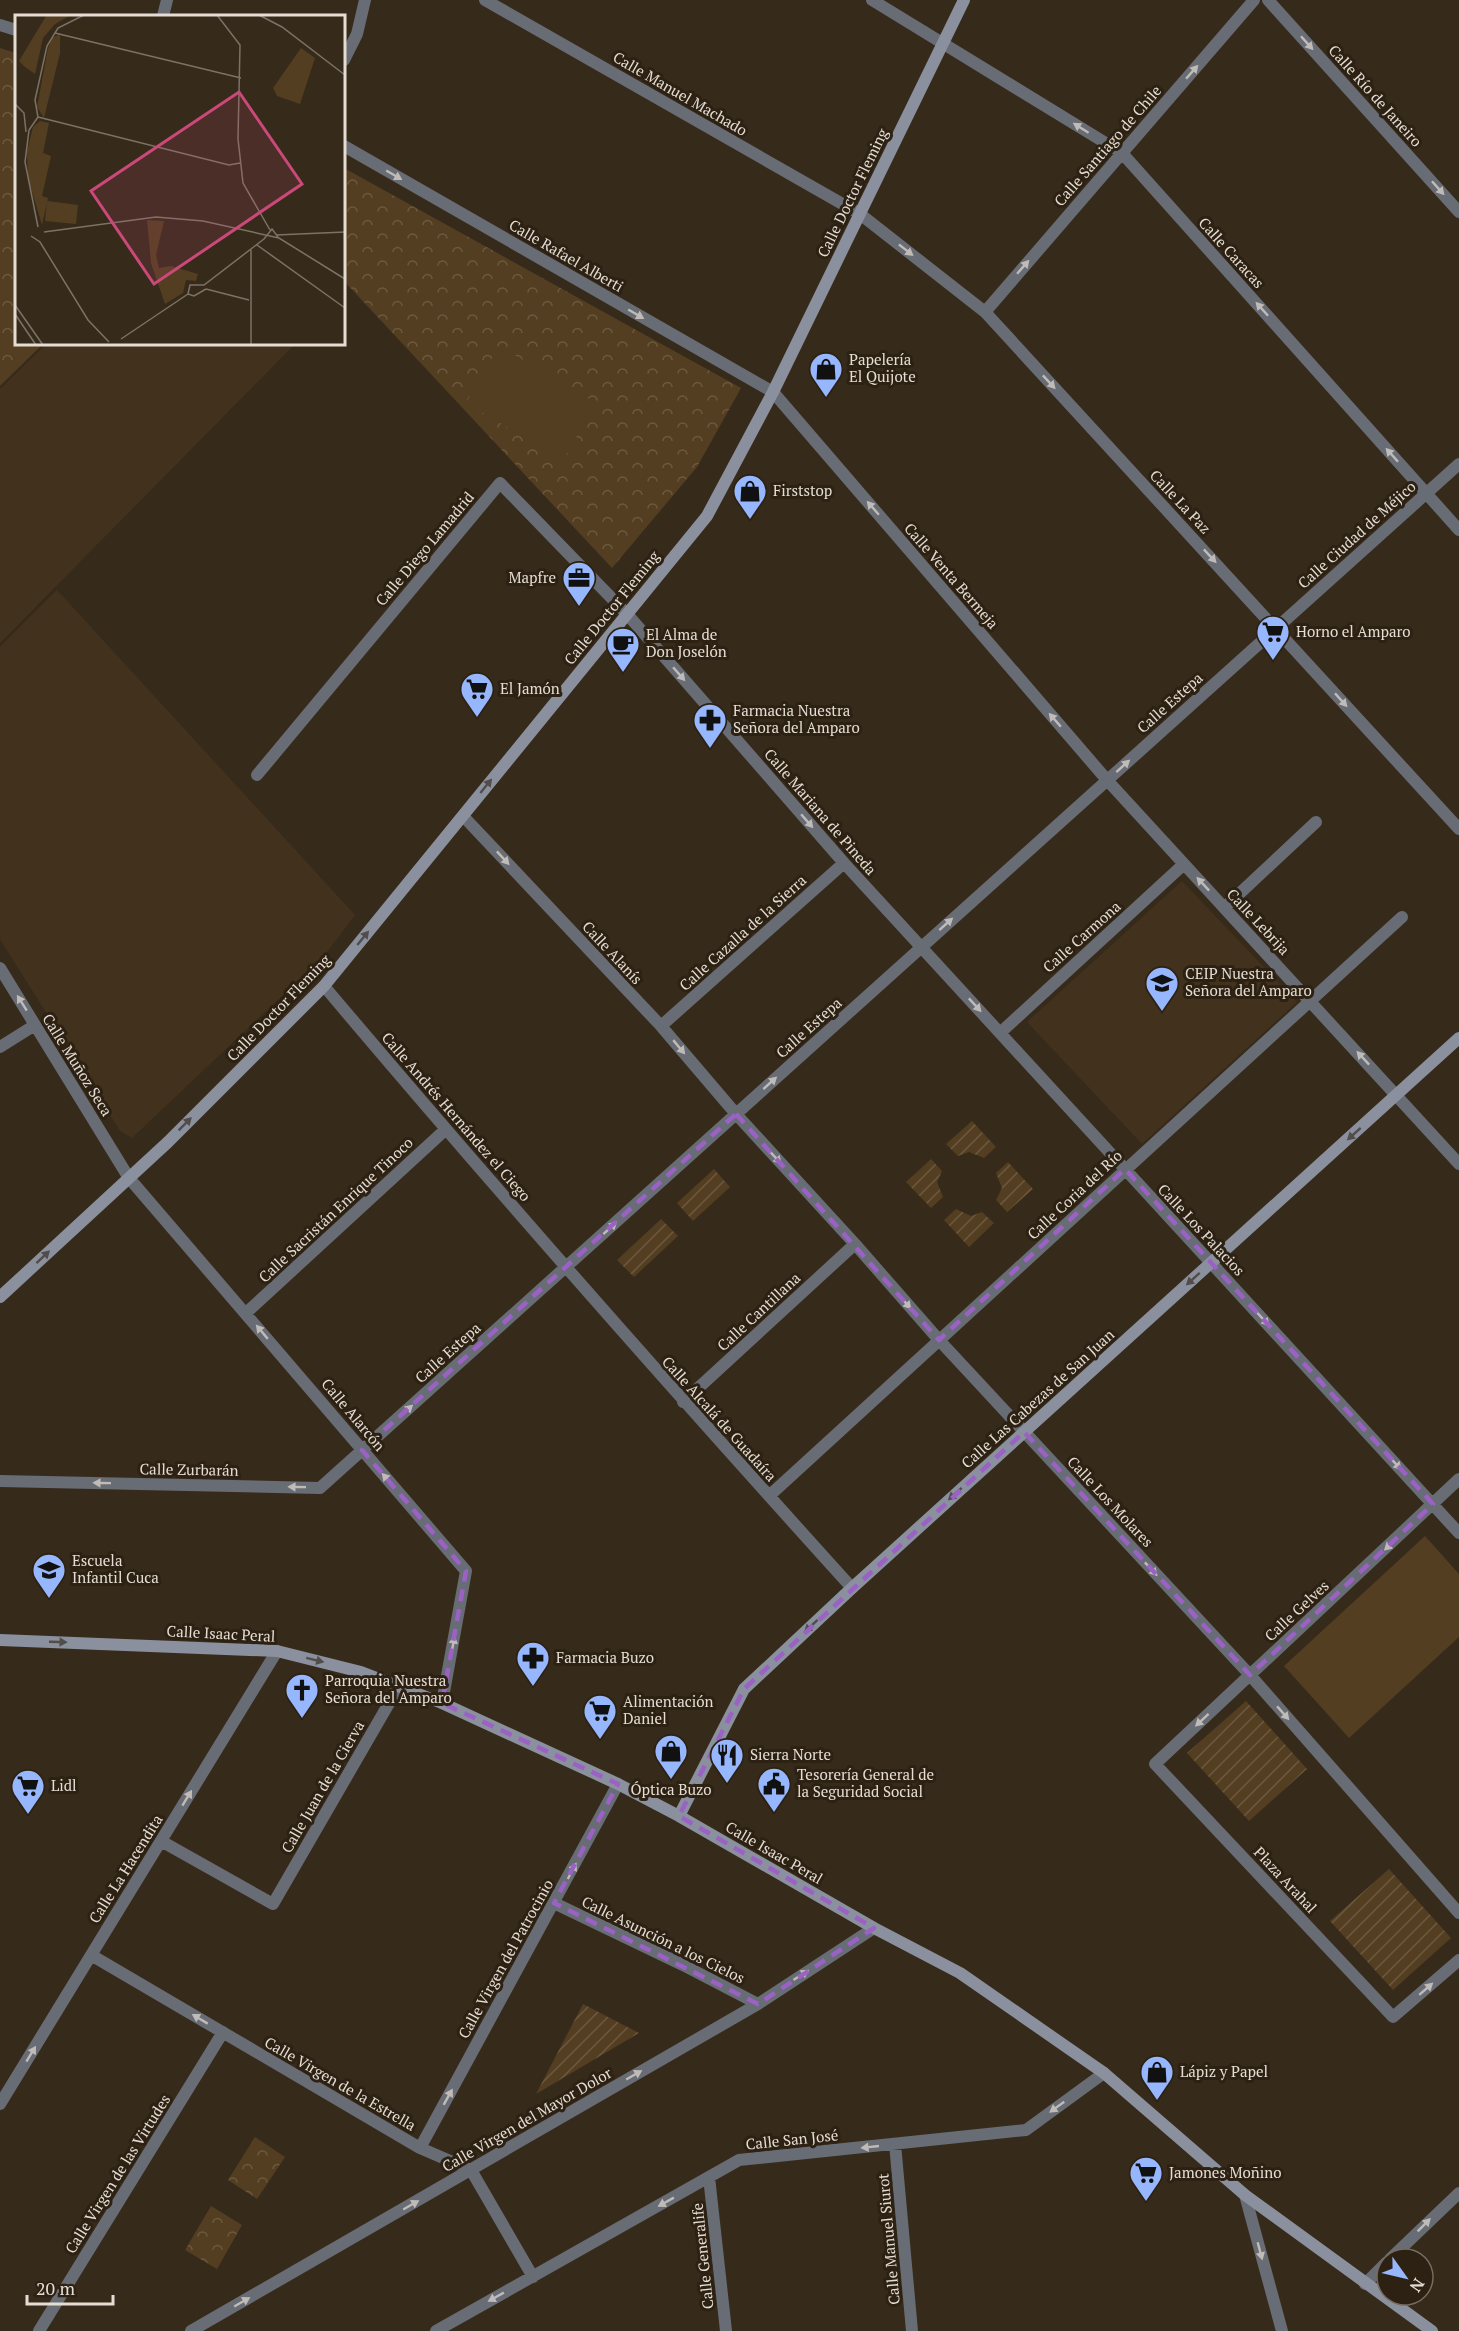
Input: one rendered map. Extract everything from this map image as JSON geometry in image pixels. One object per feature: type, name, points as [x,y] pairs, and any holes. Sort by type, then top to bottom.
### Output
[{"type":"main road","name":"Calle Doctor Fleming","points":[[0,1297],[129,1178],[324,986],[706,516],[773,392],[964,0]]},
{"type":"main road","name":"Calle Las Cabezas de San Juan","points":[[679,1816],[744,1689],[852,1588],[1459,1038]]},
{"type":"main road","name":"Calle Isaac Peral","points":[[0,1640],[277,1651],[361,1672],[442,1702],[618,1785],[679,1816],[874,1928],[960,1973],[1104,2073],[1245,2195],[1432,2331]]},
{"type":"street","points":[[164,15],[167,0]]},
{"type":"street","points":[[345,58],[357,34],[365,0]]},
{"type":"street","name":"Calle Manuel Machado","points":[[484,0],[861,214]]},
{"type":"street","name":"Calle Caracas","points":[[872,0],[1122,153],[1459,530]]},
{"type":"street","name":"Calle Santiago de Chile","points":[[985,312],[1254,0]]},
{"type":"street","name":"Calle Río de Janeiro","points":[[1268,0],[1459,212]]},
{"type":"street","points":[[0,26],[15,30]]},
{"type":"street","name":"Calle Rafael Alberti","points":[[345,147],[773,392]]},
{"type":"street","name":"Calle La Paz","points":[[861,214],[985,312],[1459,829]]},
{"type":"street","name":"Calle Venta Bermeja","points":[[773,392],[1107,780]]},
{"type":"street","name":"Calle Ciudad de Méjico","points":[[1275,628],[1459,464]]},
{"type":"street","name":"Calle Diego Lamadrid","points":[[257,776],[500,483],[627,614]]},
{"type":"street","name":"Calle Mariana de Pineda","points":[[627,614],[844,863],[921,947]]},
{"type":"street","name":"Calle Estepa","points":[[362,1450],[1275,628]]},
{"type":"street","name":"Calle Lebrija","points":[[1107,780],[1459,1164]]},
{"type":"street","name":"Calle Alanís","points":[[463,816],[661,1026],[736,1114]]},
{"type":"street","points":[[1224,908],[1316,822]]},
{"type":"street","name":"Calle Cazalla de la Sierra","points":[[661,1026],[844,863]]},
{"type":"street","name":"Calle Carmona","points":[[1000,1033],[1184,864]]},
{"type":"street","name":"Calle Coria del Río","points":[[769,1496],[1402,917]]},
{"type":"street","name":"Calle Los Palacios","points":[[921,947],[1459,1533]]},
{"type":"street","name":"Calle Muñoz Seca","points":[[0,968],[129,1178]]},
{"type":"street","name":"Calle Andrés Hernández el Ciego","points":[[324,986],[445,1130],[567,1267]]},
{"type":"street","points":[[0,1047],[35,1025]]},
{"type":"street","name":"Calle Los Molares","points":[[736,1114],[939,1340],[1250,1675],[1459,1913]]},
{"type":"street","name":"Calle Sacristán Enrique Tinoco","points":[[246,1313],[445,1130]]},
{"type":"street","name":"Calle Alarcón","points":[[129,1178],[466,1571],[442,1702]]},
{"type":"street","name":"Calle Cantillana","points":[[683,1402],[855,1244]]},
{"type":"street","name":"Calle Alcalá de Guadaíra","points":[[567,1267],[683,1402],[852,1588]]},
{"type":"street","name":"Calle Zurbarán","points":[[0,1481],[320,1488],[362,1450]]},
{"type":"street","name":"Calle Gelves","points":[[1155,1764],[1459,1479]]},
{"type":"street","name":"Calle La Hacendita","points":[[0,2104],[277,1651]]},
{"type":"street","name":"Calle Juan de la Cierva","points":[[161,1841],[273,1904],[399,1686]]},
{"type":"street","name":"Plaza Arahal","points":[[1155,1764],[1393,2018],[1459,1960]]},
{"type":"street","name":"Calle Virgen del Patrocinio","points":[[420,2148],[618,1785]]},
{"type":"street","name":"Calle Asunción a los Cielos","points":[[554,1903],[758,2004]]},
{"type":"street","name":"Calle Virgen del Mayor Dolor","points":[[191,2331],[758,2004],[874,1928]]},
{"type":"street","name":"Calle Virgen de la Estrella","points":[[91,1955],[420,2148],[471,2170]]},
{"type":"street","name":"Calle Virgen de las Virtudes","points":[[39,2331],[223,2032]]},
{"type":"street","name":"Calle San José","points":[[436,2331],[739,2160],[1026,2130],[1104,2073]]},
{"type":"street","name":"Calle Manuel Siurot","points":[[895,2144],[912,2331]]},
{"type":"street","points":[[471,2170],[533,2277]]},
{"type":"street","name":"Calle Generalife","points":[[709,2177],[726,2331]]},
{"type":"street","points":[[1403,2247],[1459,2193]]},
{"type":"street","points":[[1245,2195],[1282,2331]]},
{"type":"street","points":[[1365,2284],[1375,2274]]},
{"type":"highlighted area","points":[[736,1114],[939,1340],[1125,1169],[1433,1504],[1250,1675],[1024,1432],[744,1689],[679,1816],[874,1928],[758,2004],[554,1903],[618,1784],[442,1703],[466,1571],[362,1450]]},
{"type":"shaded area","points":[[45,345],[294,345],[0,643],[0,389]]},
{"type":"shaded area","points":[[57,590],[355,915],[323,957],[132,1138],[120,1131],[0,939],[0,647]]},
{"type":"shaded area","name":"CEIP Nuestra Señora del Amparo","points":[[1182,881],[1297,1002],[1142,1144],[1027,1022]]},
{"type":"green space","points":[[0,48],[15,53],[15,345],[42,345],[0,386]]},
{"type":"green space","points":[[345,169],[741,388],[697,467],[612,568],[345,282]]},
{"type":"green space","points":[[499,346],[596,403],[563,460],[466,403]]},
{"type":"green space","points":[[972,1121],[996,1147],[984,1158],[969,1152],[958,1156],[946,1144]]},
{"type":"green space","points":[[931,1159],[942,1171],[937,1182],[943,1197],[931,1208],[906,1182]]},
{"type":"green space","points":[[1008,1162],[1033,1189],[1007,1212],[996,1200],[1002,1188],[996,1173]]},
{"type":"green space","points":[[714,1169],[730,1187],[693,1221],[677,1203]]},
{"type":"green space","points":[[956,1209],[971,1216],[982,1212],[994,1223],[969,1247],[944,1220]]},
{"type":"green space","points":[[661,1219],[678,1236],[634,1277],[617,1260]]},
{"type":"green space","points":[[1425,1536],[1459,1574],[1459,1637],[1349,1738],[1284,1666]]},
{"type":"green space","points":[[1246,1701],[1307,1769],[1249,1821],[1187,1753]]},
{"type":"green space","points":[[1389,1869],[1451,1938],[1393,1990],[1330,1921]]},
{"type":"green space","points":[[583,2004],[639,2033],[536,2094]]},
{"type":"green space","points":[[255,2137],[285,2157],[257,2199],[228,2180]]},
{"type":"green space","points":[[211,2206],[242,2225],[217,2269],[185,2250]]},
{"type":"place","name":"Papelería El Quijote","points":[[826,398]]},
{"type":"place","name":"Firststop","points":[[750,520]]},
{"type":"place","name":"Mapfre","points":[[579,607]]},
{"type":"place","name":"Horno el Amparo","points":[[1273,661]]},
{"type":"place","name":"El Alma de Don Joselón","points":[[623,673]]},
{"type":"place","name":"El Jamón","points":[[477,718]]},
{"type":"place","name":"Farmacia Nuestra Señora del Amparo","points":[[710,749]]},
{"type":"place","name":"CEIP Nuestra Señora del Amparo","points":[[1162,1012]]},
{"type":"place","name":"Escuela Infantil Cuca","points":[[49,1599]]},
{"type":"place","name":"Farmacia Buzo","points":[[533,1687]]},
{"type":"place","name":"Parroquia Nuestra Señora del Amparo","points":[[302,1719]]},
{"type":"place","name":"Alimentación Daniel","points":[[600,1740]]},
{"type":"place","name":"Óptica Buzo","points":[[671,1780]]},
{"type":"place","name":"Sierra Norte","points":[[727,1784]]},
{"type":"place","name":"Tesorería General de la Seguridad Social","points":[[774,1813]]},
{"type":"place","name":"Lidl","points":[[28,1815]]},
{"type":"place","name":"Lápiz y Papel","points":[[1157,2101]]},
{"type":"place","name":"Jamones Moñino","points":[[1146,2202]]}]
